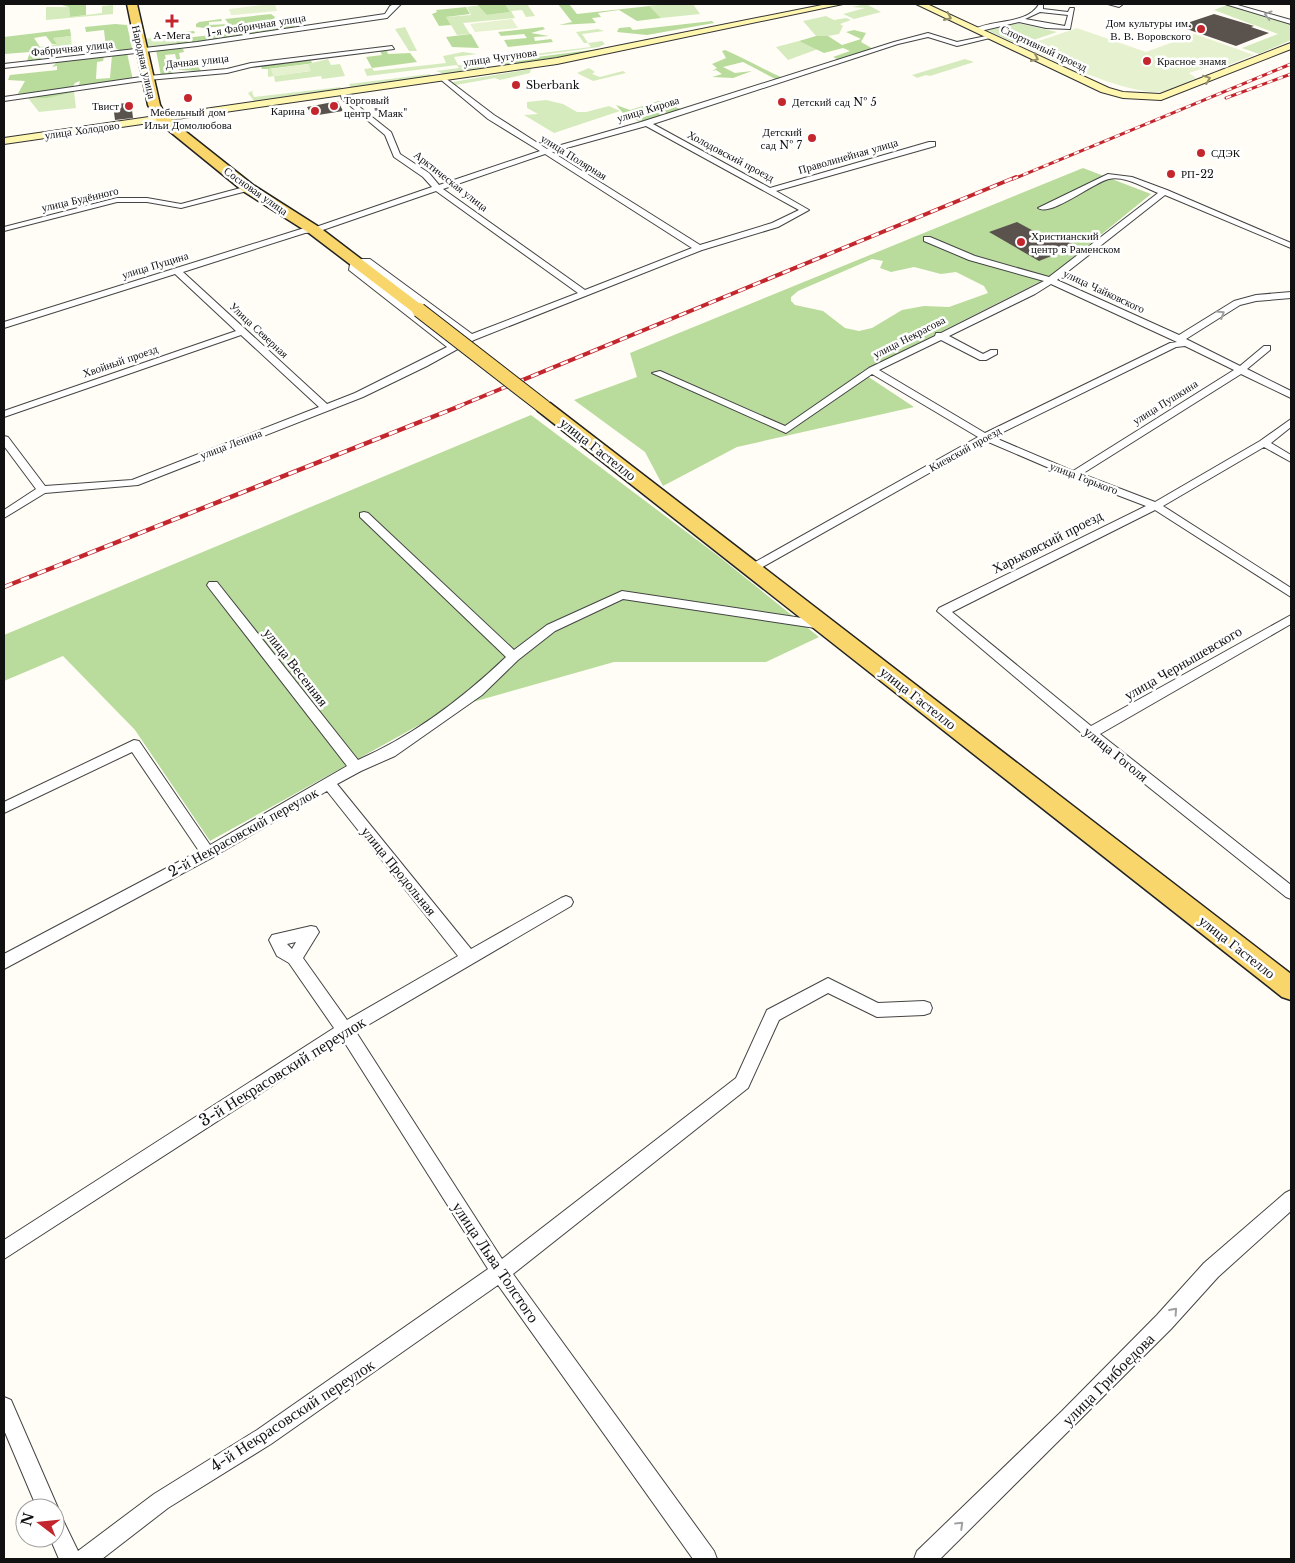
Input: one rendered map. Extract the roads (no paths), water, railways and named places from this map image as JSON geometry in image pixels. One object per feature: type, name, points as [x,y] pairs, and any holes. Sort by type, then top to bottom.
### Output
[{"type":"main road","name":"Народная улица","points":[[132,4],[154,105],[161,118]]},
{"type":"main road","name":"улица Чугунова","points":[[161,118],[342,93],[607,52],[839,4]]},
{"type":"main road","name":"Спортивный проезд","points":[[920,4],[1105,90],[1123,95],[1161,97],[1291,46]]},
{"type":"main road","name":"улица Холодово","points":[[4,141],[161,118]]},
{"type":"main road","name":"Сосновая улица","points":[[161,118],[248,188],[314,230],[419,310]]},
{"type":"main road","name":"улица Гастелло","points":[[419,310],[1291,989]]},
{"type":"street","name":"1-я Фабричная улица","points":[[142,51],[387,16],[392,7],[398,4]]},
{"type":"street","points":[[1110,4],[1119,5]]},
{"type":"street","points":[[1228,4],[1291,22]]},
{"type":"street","points":[[1245,9],[1260,4]]},
{"type":"street","points":[[976,30],[1019,20],[1039,6],[1072,9],[1068,28],[1040,25],[1019,20]]},
{"type":"street","name":"улица Кирова","points":[[314,230],[544,152],[646,123],[804,74],[839,60],[928,35],[957,44],[991,37]]},
{"type":"street","name":"Дачная улица","points":[[4,99],[148,78],[227,71],[251,65],[392,48]]},
{"type":"street","name":"Фабричная улица","points":[[4,66],[142,51]]},
{"type":"street","name":"улица Полярная","points":[[442,78],[491,117],[699,248]]},
{"type":"street","name":"Арктическая улица","points":[[342,93],[344,98],[388,134],[397,155],[426,175],[437,188],[584,293]]},
{"type":"street","name":"Холодовский проезд","points":[[646,123],[805,210]]},
{"type":"street","name":"Праволинейная улица","points":[[770,190],[932,144]]},
{"type":"street","points":[[1042,208],[1078,193],[1108,176],[1129,180],[1164,192],[1291,246]]},
{"type":"street","name":"улица Будённого","points":[[5,228],[117,200],[147,200],[182,206],[248,188]]},
{"type":"street","name":"улица Чайковского","points":[[1164,192],[1052,280],[1291,395]]},
{"type":"street","name":"улица Ленина","points":[[4,515],[42,490],[134,482],[359,395],[471,338],[699,248],[775,225],[805,210]]},
{"type":"street","name":"улица Пущина","points":[[4,325],[176,270],[298,233],[314,230]]},
{"type":"street","points":[[927,239],[967,256],[1013,272],[1052,280]]},
{"type":"street","points":[[453,347],[352,268],[354,261],[367,261],[471,338]]},
{"type":"street","name":"Улица Северная","points":[[176,270],[325,407]]},
{"type":"street","name":"улица Некрасова","points":[[657,373],[786,430],[872,370],[939,335],[1032,292],[1052,280]]},
{"type":"street","name":"Киевский проезд","points":[[752,569],[985,437],[1182,341],[1237,303],[1256,298],[1291,295]]},
{"type":"street","name":"Хвойный проезд","points":[[4,414],[244,331]]},
{"type":"street","points":[[939,335],[983,358],[994,352]]},
{"type":"street","name":"улица Пушкина","points":[[1074,475],[1239,370],[1267,348]]},
{"type":"street","name":"улица Горького","points":[[872,370],[985,437],[1074,475],[1154,505],[1291,593]]},
{"type":"street","name":"Харьковский проезд","points":[[943,611],[1179,494],[1264,443],[1291,422]]},
{"type":"street","points":[[4,440],[42,490]]},
{"type":"street","points":[[1264,443],[1291,459]]},
{"type":"street","points":[[364,515],[514,657],[551,628],[622,595],[822,625]]},
{"type":"street","name":"улица Весенняя","points":[[212,585],[356,767]]},
{"type":"street","name":"улица Гоголя","points":[[943,611],[1090,734],[1291,893]]},
{"type":"street","name":"улица Чернышевского","points":[[1090,734],[1291,619]]},
{"type":"street","name":"2-й Некрасовский переулок","points":[[4,962],[208,853],[356,767],[390,752],[477,692],[514,657]]},
{"type":"street","points":[[4,808],[134,745],[208,853]]},
{"type":"street","name":"улица Продольная","points":[[328,784],[469,958]]},
{"type":"street","name":"3-й Некрасовский переулок","points":[[4,1250],[345,1030],[566,902]]},
{"type":"street","name":"улица Льва Толстого","points":[[294,958],[345,1030],[500,1272],[706,1559]]},
{"type":"street","name":"4-й Некрасовский переулок","points":[[85,1559],[161,1501],[264,1437],[500,1272],[742,1083],[773,1015],[828,985],[877,1010],[924,1008]]},
{"type":"street","name":"улица Грибоедова","points":[[925,1559],[1083,1405],[1164,1322],[1211,1270],[1291,1199]]},
{"type":"street","points":[[4,1407],[44,1498]]},
{"type":"railway","points":[[1013,179],[1291,64]]},
{"type":"railway","points":[[1226,98],[1291,74]]},
{"type":"railway","points":[[457,407],[1016,177]]},
{"type":"railway","points":[[4,587],[460,406]]},
{"type":"place","name":"А-Мега","points":[[172,21]]},
{"type":"place","name":"Дом культуры им. В. В. Воровского","points":[[1201,29]]},
{"type":"place","name":"Красное знамя","points":[[1147,61]]},
{"type":"place","name":"Sberbank","points":[[516,85]]},
{"type":"place","name":"Мебельный дом Ильи Домолюбова","points":[[188,98]]},
{"type":"place","name":"Детский сад № 5","points":[[782,102]]},
{"type":"place","name":"Твист","points":[[129,106]]},
{"type":"place","name":"Торговый центр \"Маяк\"","points":[[334,106]]},
{"type":"place","name":"Карина","points":[[315,111]]},
{"type":"place","name":"Детский сад № 7","points":[[812,138]]},
{"type":"place","name":"СДЭК","points":[[1201,153]]},
{"type":"place","name":"РП-22","points":[[1171,174]]},
{"type":"place","name":"Христианский центр в Раменском","points":[[1021,242]]}]
